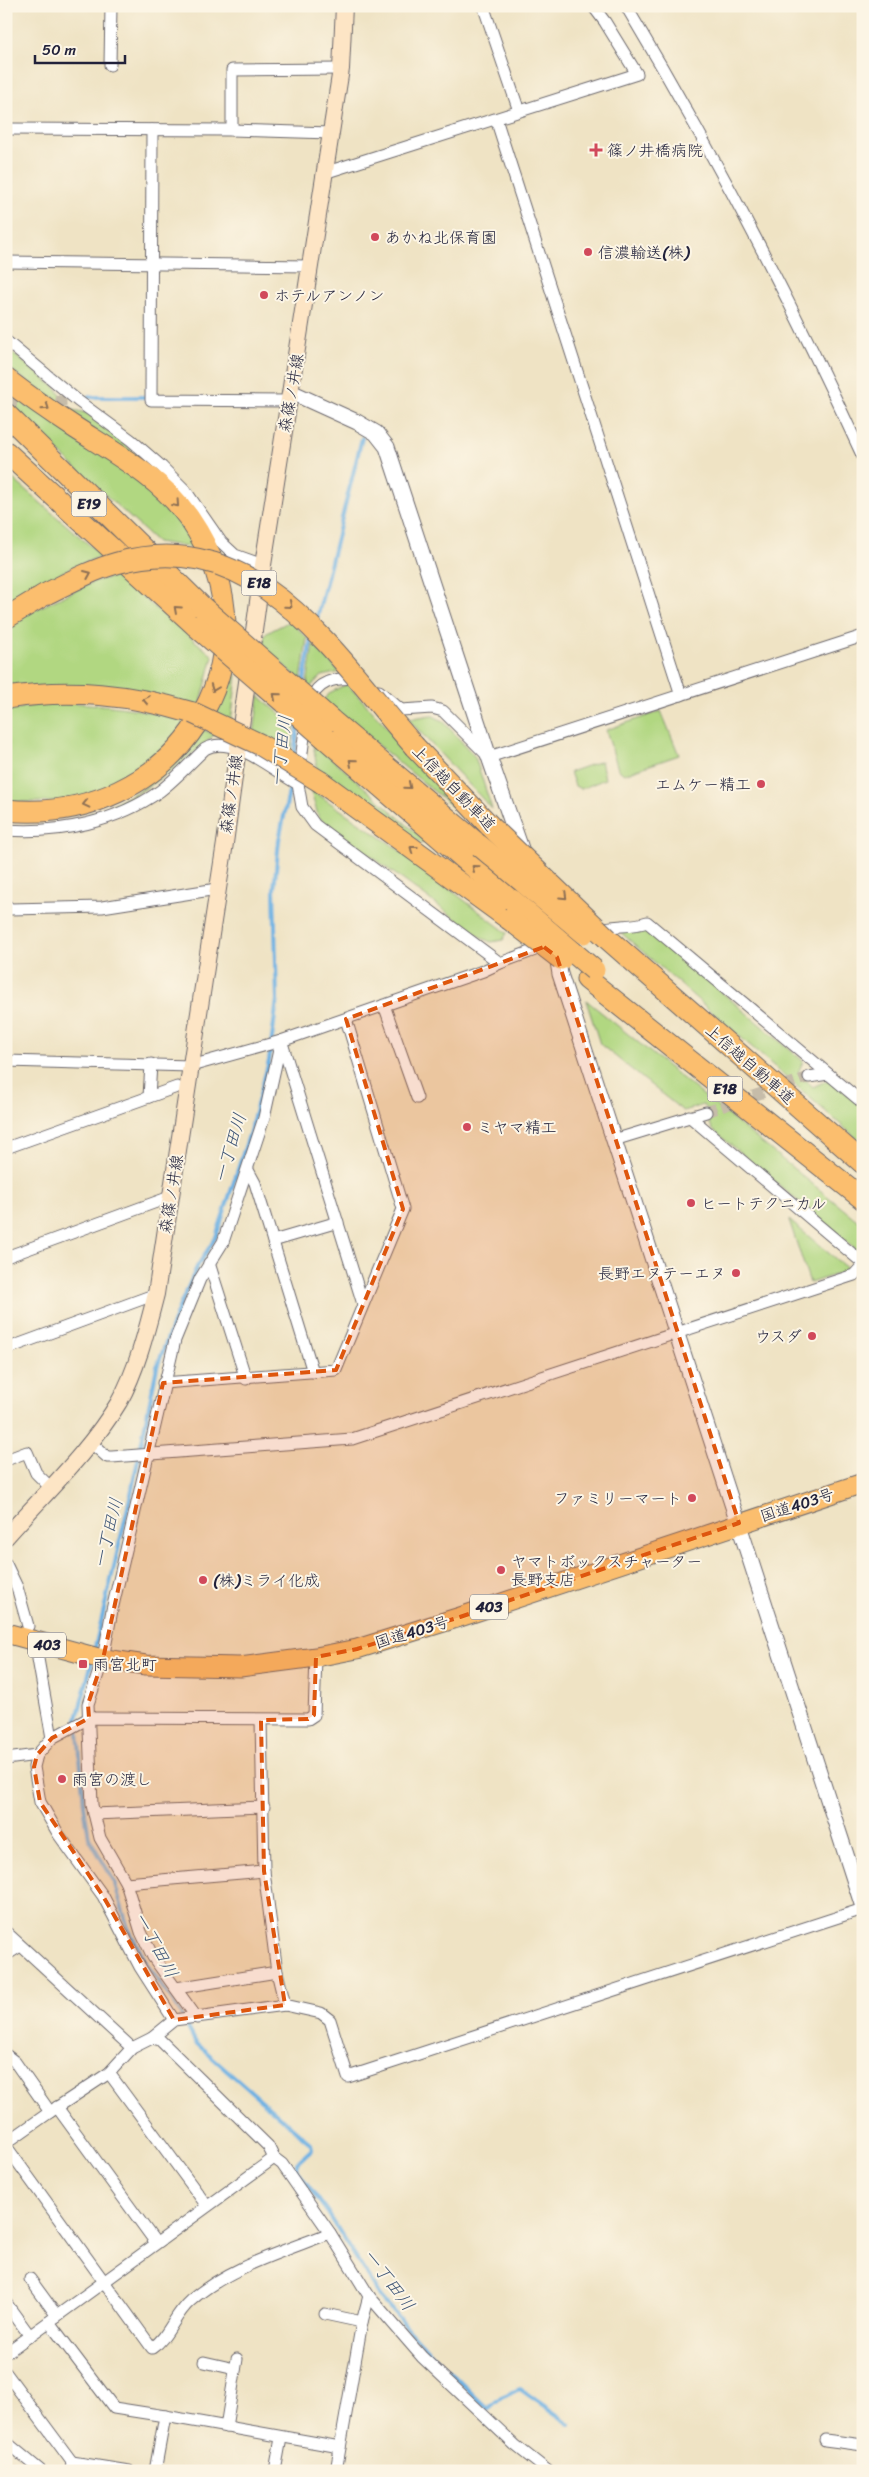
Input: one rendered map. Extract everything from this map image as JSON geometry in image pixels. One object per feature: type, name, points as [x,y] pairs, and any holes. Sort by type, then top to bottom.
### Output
[{"type":"highway","points":[[6,379],[136,468],[175,502],[188,517],[210,555],[217,575],[224,616],[223,638],[216,681],[198,722],[169,758],[153,773],[91,804],[63,809],[6,810]]},
{"type":"highway","points":[[6,414],[199,616]]},
{"type":"highway","name":"E19","points":[[6,425],[166,587]]},
{"type":"highway","name":"E19","points":[[6,452],[43,487],[166,587]]},
{"type":"highway","points":[[6,457],[43,487]]},
{"type":"highway","name":"上信越自動車道","points":[[6,618],[44,595],[99,569],[137,559],[156,557],[187,558],[204,561],[239,572],[273,592],[311,625],[415,748],[606,944],[863,1168]]},
{"type":"highway","name":"上信越自動車道","points":[[166,587],[328,730],[510,910]]},
{"type":"highway","name":"上信越自動車道","points":[[6,698],[61,692],[95,692],[158,702],[193,713],[259,744],[321,782],[510,910],[863,1198]]},
{"type":"highway","name":"上信越自動車道","points":[[328,730],[606,944],[863,1163]]},
{"type":"highway","name":"国道403号","points":[[6,1633],[96,1658],[146,1665],[208,1667],[262,1664],[316,1657],[357,1649],[863,1483]]},
{"type":"main road","name":"森篠ノ井線","points":[[6,1537],[90,1442],[119,1401],[145,1336],[156,1294],[238,748],[263,565],[341,69],[345,24],[344,6]]},
{"type":"street","points":[[110,65],[111,6]]},
{"type":"street","points":[[324,173],[637,74],[593,6]]},
{"type":"street","points":[[626,6],[671,83],[758,245],[822,368],[863,457]]},
{"type":"street","points":[[484,8],[519,111]]},
{"type":"street","points":[[232,130],[232,70],[341,69]]},
{"type":"street","points":[[496,119],[681,695]]},
{"type":"street","points":[[6,129],[232,130],[331,133]]},
{"type":"street","points":[[152,130],[151,400],[290,396],[357,422],[376,433],[387,447],[488,758],[555,943],[560,974],[863,1908],[348,2077],[330,2020],[321,2013],[285,2006],[185,2019],[132,2048],[109,2073],[53,2109],[6,2145],[152,2348],[164,2338],[176,2315],[208,2287],[231,2272],[330,2234]]},
{"type":"street","points":[[6,262],[310,266]]},
{"type":"street","points":[[6,341],[75,401],[131,440],[186,490],[221,542],[235,555],[263,565]]},
{"type":"street","points":[[488,758],[863,636]]},
{"type":"street","points":[[488,758],[442,711],[432,708],[401,710],[367,680],[341,678],[328,681],[311,696],[293,781],[302,808],[316,825],[500,962]]},
{"type":"street","points":[[6,830],[70,827],[110,817],[160,791],[205,749],[213,744],[238,748],[293,781]]},
{"type":"street","points":[[6,905],[10,909],[102,907],[217,889]]},
{"type":"street","points":[[6,1060],[191,1066],[276,1043],[483,971],[500,962],[555,943],[606,927],[640,925],[647,922],[863,1103]]},
{"type":"street","points":[[384,1005],[417,1098]]},
{"type":"street","points":[[163,1383],[246,1379],[336,1370],[403,1209],[346,1019]]},
{"type":"street","points":[[185,2019],[176,1988],[153,1957],[141,1932],[126,1883],[100,1838],[92,1805],[80,1722],[88,1704],[96,1658],[112,1610],[142,1454],[175,1340],[209,1263],[223,1242],[248,1170],[264,1118],[276,1043]]},
{"type":"street","points":[[276,1043],[338,1222],[363,1304]]},
{"type":"street","points":[[149,1097],[151,1064]]},
{"type":"street","points":[[809,1076],[828,1074]]},
{"type":"street","points":[[6,1148],[178,1087]]},
{"type":"street","points":[[614,1140],[706,1112]]},
{"type":"street","points":[[90,1442],[107,1457],[352,1439],[854,1274],[863,1264],[689,1116]]},
{"type":"street","points":[[248,1170],[255,1183],[313,1372]]},
{"type":"street","points":[[6,1257],[170,1197]]},
{"type":"street","points":[[273,1241],[338,1222]]},
{"type":"street","points":[[209,1263],[246,1379]]},
{"type":"street","points":[[6,1349],[156,1294]]},
{"type":"street","points":[[6,1460],[27,1452],[36,1474],[50,1487]]},
{"type":"street","points":[[6,1564],[17,1586],[28,1626]]},
{"type":"street","points":[[185,2019],[140,1968],[103,1896],[59,1835],[40,1802],[34,1767],[37,1755],[52,1738],[80,1722],[308,1719],[314,1715],[316,1657]]},
{"type":"street","points":[[38,1659],[52,1738]]},
{"type":"street","points":[[261,1720],[264,1871],[278,1972],[285,2006]]},
{"type":"street","points":[[6,1759],[37,1755]]},
{"type":"street","points":[[94,1814],[264,1807]]},
{"type":"street","points":[[126,1883],[264,1871]]},
{"type":"street","points":[[6,1932],[132,2048]]},
{"type":"street","points":[[6,1955],[20,1946]]},
{"type":"street","points":[[176,1988],[278,1972]]},
{"type":"street","points":[[152,2038],[160,2040],[268,2146],[274,2158],[282,2164],[370,2296],[422,2357],[515,2445],[548,2471]]},
{"type":"street","points":[[6,2055],[15,2062],[53,2109],[156,2243]]},
{"type":"street","points":[[109,2073],[207,2206]]},
{"type":"street","points":[[6,2353],[274,2158]]},
{"type":"street","points":[[30,2279],[53,2319],[114,2408],[340,2447]]},
{"type":"street","points":[[336,2471],[362,2322],[370,2296]]},
{"type":"street","points":[[6,2303],[30,2336]]},
{"type":"street","points":[[325,2314],[362,2322]]},
{"type":"street","points":[[204,2362],[236,2364],[226,2427]]},
{"type":"street","points":[[6,2373],[72,2467],[129,2471]]},
{"type":"street","points":[[155,2471],[165,2416]]},
{"type":"street","points":[[275,2471],[281,2438]]},
{"type":"street","points":[[825,2440],[863,2445]]},
{"type":"street","points":[[6,2442],[41,2471]]},
{"type":"highlighted area","points":[[544,947],[557,957],[739,1523],[460,1617],[357,1649],[316,1657],[314,1715],[308,1719],[261,1720],[264,1871],[285,2005],[174,2020],[103,1896],[40,1802],[34,1767],[37,1755],[52,1738],[89,1718],[88,1704],[103,1659],[163,1383],[336,1370],[403,1209],[346,1019]]},
{"type":"green space","points":[[6,348],[57,389],[68,409],[87,413],[151,467],[105,438],[6,366]]},
{"type":"green space","points":[[6,387],[145,485],[187,530],[197,548],[157,542],[64,457],[6,399]]},
{"type":"green space","points":[[6,473],[102,556],[70,568],[6,604]]},
{"type":"green space","points":[[117,576],[213,656],[200,706],[6,689],[6,624],[95,581]]},
{"type":"green space","points":[[290,621],[307,638],[301,680],[263,647],[265,634]]},
{"type":"green space","points":[[313,644],[340,672],[322,676],[309,688],[307,685]]},
{"type":"green space","points":[[229,669],[237,676],[231,721],[215,714]]},
{"type":"green space","points":[[347,684],[486,834],[323,700],[331,692]]},
{"type":"green space","points":[[259,696],[294,726],[291,754],[254,734]]},
{"type":"green space","points":[[52,702],[105,705],[139,710],[190,724],[144,773],[69,802],[6,802],[6,711]]},
{"type":"green space","points":[[661,711],[679,755],[624,774],[618,769],[606,730]]},
{"type":"green space","points":[[431,715],[443,721],[475,757],[492,809],[408,719]]},
{"type":"green space","points":[[203,730],[215,734],[171,771],[127,800],[91,816],[89,814],[125,798],[153,781],[190,746]]},
{"type":"green space","points":[[313,742],[424,840],[422,844],[317,770]]},
{"type":"green space","points":[[601,761],[605,779],[581,789],[575,786],[570,772]]},
{"type":"green space","points":[[310,789],[392,845],[507,933],[503,940],[491,942],[482,938],[319,818]]},
{"type":"green space","points":[[648,930],[803,1061],[798,1073],[813,1087],[830,1079],[863,1108],[863,1144],[619,931]]},
{"type":"green space","points":[[586,1000],[863,1225],[863,1255],[713,1130],[709,1122],[715,1116],[703,1105],[683,1111],[600,1044]]},
{"type":"green space","points":[[789,1220],[849,1270],[810,1283]]},
{"type":"waterway","name":"一丁田川","points":[[88,397],[145,397]]},
{"type":"waterway","name":"一丁田川","points":[[316,622],[362,438]]},
{"type":"waterway","name":"一丁田川","points":[[303,686],[311,639]]},
{"type":"waterway","name":"一丁田川","points":[[294,758],[298,725]]},
{"type":"waterway","name":"一丁田川","points":[[94,1652],[131,1494],[157,1367],[178,1310],[197,1267],[216,1237],[249,1135],[269,1061],[277,1000],[274,889],[279,840],[291,782]]},
{"type":"waterway","name":"一丁田川","points":[[92,1662],[77,1719],[84,1805],[89,1838],[114,1881],[128,1928],[148,1966],[178,2009],[196,2043],[311,2144],[312,2149],[297,2163],[296,2169],[328,2213],[381,2298],[435,2358],[488,2409],[501,2397],[520,2389],[570,2424]]},
{"type":"tunnel","points":[[6,401],[71,401]]},
{"type":"tunnel","points":[[706,1112],[809,1077]]},
{"type":"place","name":"篠ノ井橋病院","points":[[596,150]]},
{"type":"place","name":"あかね北保育園","points":[[375,237]]},
{"type":"place","name":"信濃輸送(株)","points":[[588,252]]},
{"type":"place","name":"ホテルアンノン","points":[[264,295]]},
{"type":"place","name":"エムケー精工","points":[[761,784]]},
{"type":"place","name":"ミヤマ精工","points":[[467,1127]]},
{"type":"place","name":"ヒートテクニカル","points":[[691,1203]]},
{"type":"place","name":"長野エヌテーエヌ","points":[[736,1273]]},
{"type":"place","name":"ウスダ","points":[[812,1336]]},
{"type":"place","name":"ファミリーマート","points":[[692,1498]]},
{"type":"place","name":"ヤマトボックスチャーター 長野支店","points":[[501,1570]]},
{"type":"place","name":"(株)ミライ化成","points":[[203,1580]]},
{"type":"place","name":"雨宮北町","points":[[83,1664]]},
{"type":"place","name":"雨宮の渡し","points":[[62,1779]]}]
